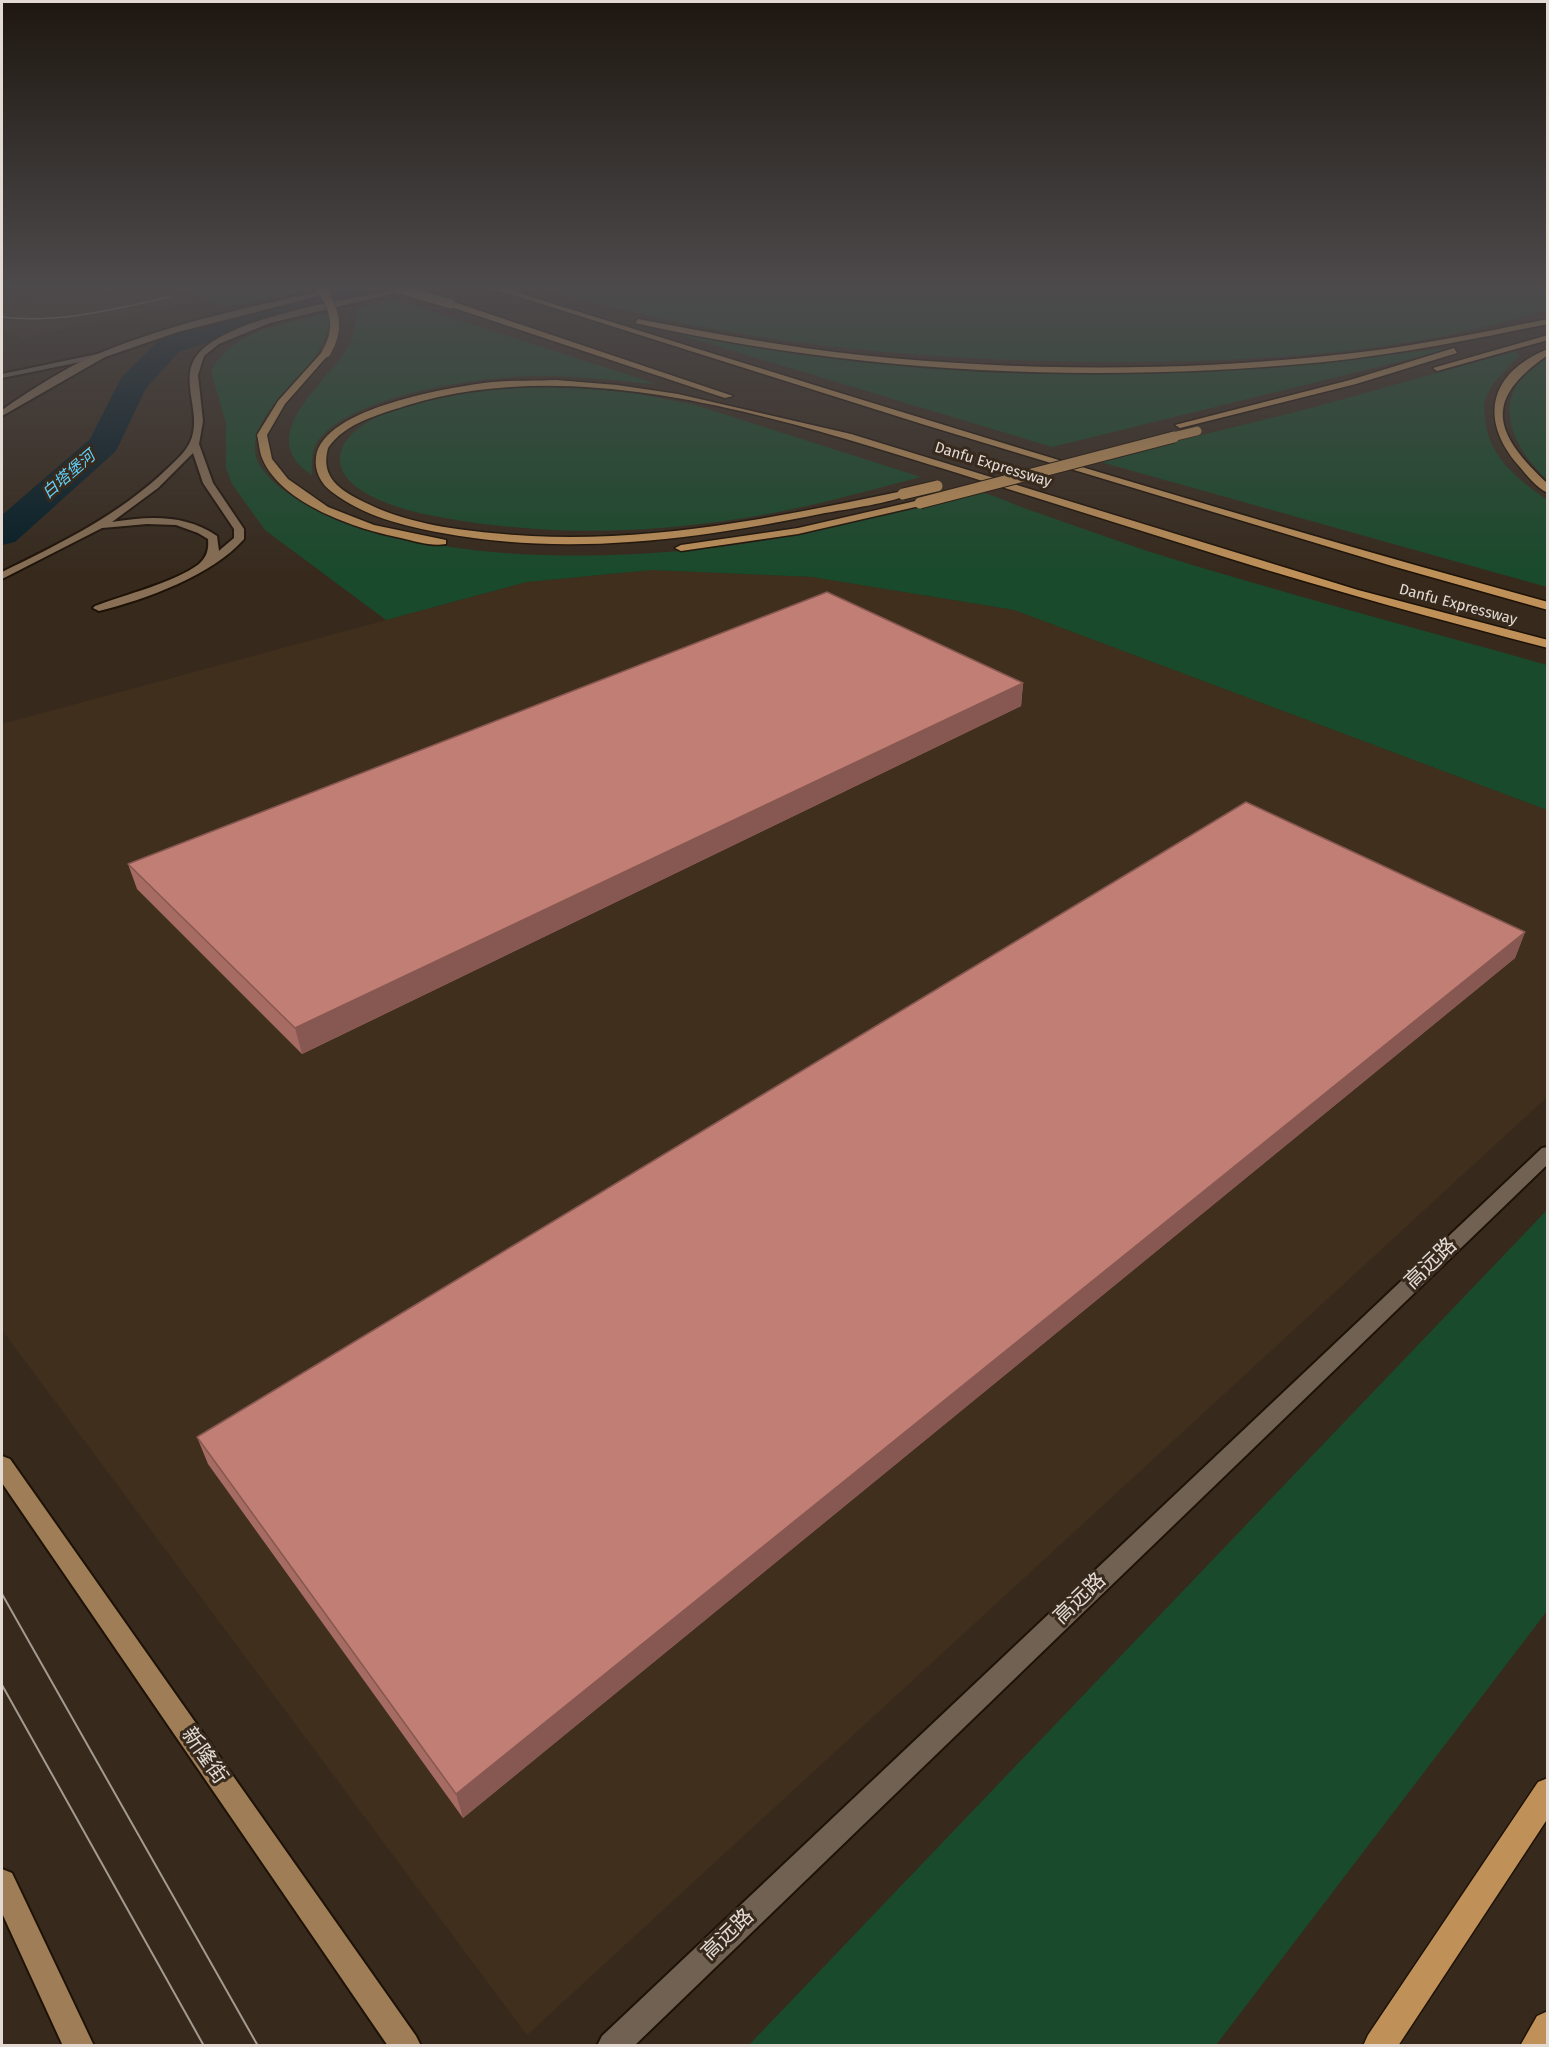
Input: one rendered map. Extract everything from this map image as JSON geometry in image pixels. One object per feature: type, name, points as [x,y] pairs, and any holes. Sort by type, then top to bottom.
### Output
[{"type":"highway","points":[[298,385],[281,403],[262,435],[267,460],[296,491],[339,517],[399,536],[481,548]]},
{"type":"highway","points":[[494,385],[440,393],[398,403],[359,419],[333,436],[321,454],[322,474],[329,487],[370,510],[428,528],[518,542],[622,542],[697,535],[903,494],[995,471]]},
{"type":"highway","points":[[601,385],[679,395],[859,439]]},
{"type":"highway","name":"Danfu Expressway","points":[[694,385],[859,439],[1354,594],[1548,644]]},
{"type":"highway","name":"Danfu Expressway","points":[[805,385],[1374,557],[1548,606]]},
{"type":"highway","points":[[1007,468],[1343,385]]},
{"type":"highway","points":[[673,549],[798,531],[920,502],[1377,385]]},
{"type":"highway","points":[[1504,385],[1498,404],[1499,431],[1522,466],[1548,490]]},
{"type":"highway","points":[[504,550],[586,553]]},
{"type":"highway","points":[[1379,2046],[1548,1792]]},
{"type":"highway","points":[[1536,2046],[1548,2027]]},
{"type":"main road","points":[[2,414],[48,385]]},
{"type":"main road","points":[[99,608],[152,588],[205,564],[228,550],[239,539],[238,529],[208,483],[195,444],[201,415],[195,385]]},
{"type":"main road","points":[[2,576],[100,527],[149,493],[195,444]]},
{"type":"main road","points":[[100,527],[132,521],[172,522],[201,528],[213,538],[214,550],[205,564]]},
{"type":"main road","name":"新隆街","points":[[2,1466],[406,2046]]},
{"type":"main road","points":[[2,1883],[79,2046]]},
{"type":"street","name":"高远路","points":[[612,2046],[1548,1154]]},
{"type":"shaded area","points":[[652,570],[812,577],[1014,610],[1547,810],[1547,1097],[527,2035],[2,1330],[2,724],[527,582]]},
{"type":"green space","points":[[215,385],[291,385],[271,408],[261,424],[256,439],[256,455],[263,470],[277,485],[313,508],[382,533],[437,545],[496,552],[617,555],[733,545],[822,529],[961,493],[973,492],[994,496],[1144,550],[1295,595],[1547,665],[1547,810],[1014,610],[812,577],[652,570],[527,582],[386,620],[265,530],[232,484],[226,468],[226,423]]},
{"type":"green space","points":[[319,385],[452,385],[384,401],[355,413],[332,427],[314,448],[312,475],[296,460],[289,444],[291,428]]},
{"type":"green space","points":[[541,385],[603,387],[695,405],[921,477],[827,501],[755,516],[693,525],[580,531],[466,522],[416,512],[383,502],[367,494],[344,474],[340,461],[346,441],[359,428],[381,414],[439,396]]},
{"type":"green space","points":[[845,385],[1306,385],[1052,447]]},
{"type":"green space","points":[[1395,385],[1493,385],[1484,404],[1487,432],[1492,444],[1506,466],[1547,500],[1547,587],[1097,461]]},
{"type":"green space","points":[[1518,385],[1547,385],[1547,479],[1529,459],[1515,435],[1510,408],[1512,395]]},
{"type":"green space","points":[[1547,1210],[1547,1611],[1216,2045],[749,2045]]},
{"type":"building","points":[[827,592],[1023,683],[295,1028],[128,864]]},
{"type":"building","points":[[1246,802],[1525,932],[456,1794],[197,1437]]},
{"type":"waterway","name":"白塔堡河","points":[[2,534],[104,444],[132,385]]},
{"type":"tram line","points":[[2,1594],[258,2046]]},
{"type":"tram line","points":[[2,1685],[204,2046]]}]
